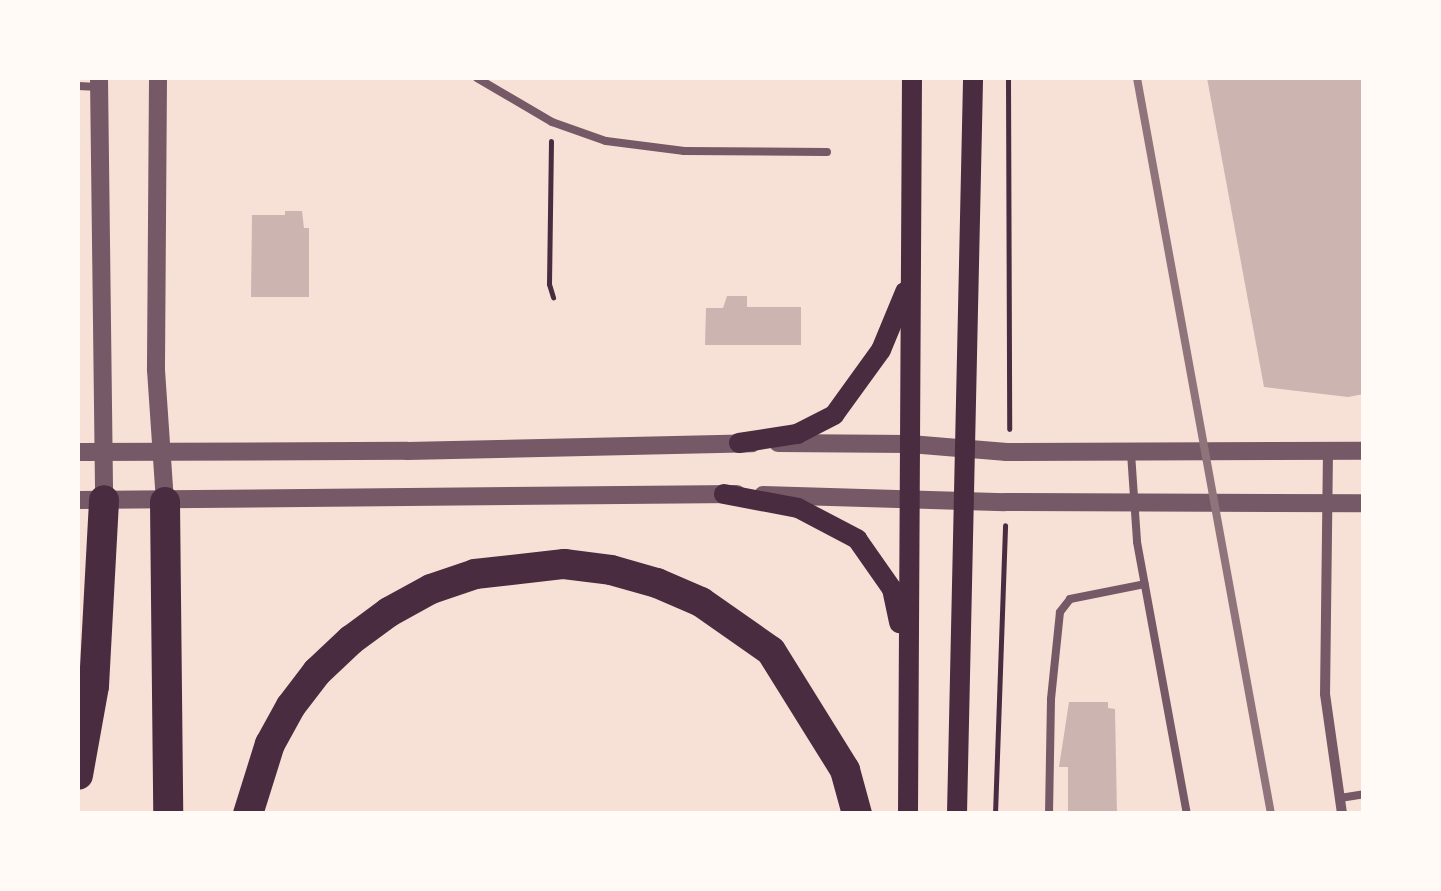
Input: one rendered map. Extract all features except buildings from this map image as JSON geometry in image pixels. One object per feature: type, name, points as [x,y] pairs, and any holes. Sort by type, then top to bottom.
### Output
[{"type":"highway","points":[[78,775],[94,686],[91,500]]},
{"type":"highway","points":[[165,502],[168,814]]},
{"type":"highway","points":[[248,814],[270,744],[291,706],[351,640],[389,612],[431,590],[475,574],[564,564],[611,570],[657,583],[701,602],[771,651],[845,770],[857,814]]},
{"type":"main road","points":[[908,814],[912,78]]},
{"type":"main road","points":[[957,814],[973,78]]},
{"type":"main road","points":[[739,443],[796,434],[834,415],[880,350],[910,282]]},
{"type":"main road","points":[[724,494],[798,508],[857,539],[892,589],[908,665]]},
{"type":"street","points":[[158,78],[156,370],[165,502]]},
{"type":"street","points":[[99,82],[106,452],[91,500],[724,494],[1364,503]]},
{"type":"street","points":[[78,452],[407,451],[739,443],[910,444],[1007,452],[1364,451]]},
{"type":"street","points":[[1328,451],[1326,694],[1342,814]]},
{"type":"lane","points":[[477,78],[552,122],[606,142],[684,150],[827,152]]},
{"type":"lane","points":[[78,86],[99,82]]},
{"type":"lane","points":[[1130,451],[1132,502],[1187,814]]},
{"type":"lane","points":[[1050,814],[1052,698],[1060,612],[1070,599],[1145,584]]},
{"type":"lane","points":[[1340,798],[1364,794]]},
{"type":"path","points":[[1008,78],[1010,409]]},
{"type":"path","points":[[551,141],[549,284],[554,297]]},
{"type":"path","points":[[994,814],[1006,535]]},
{"type":"railway","points":[[1137,78],[1271,814]]}]
